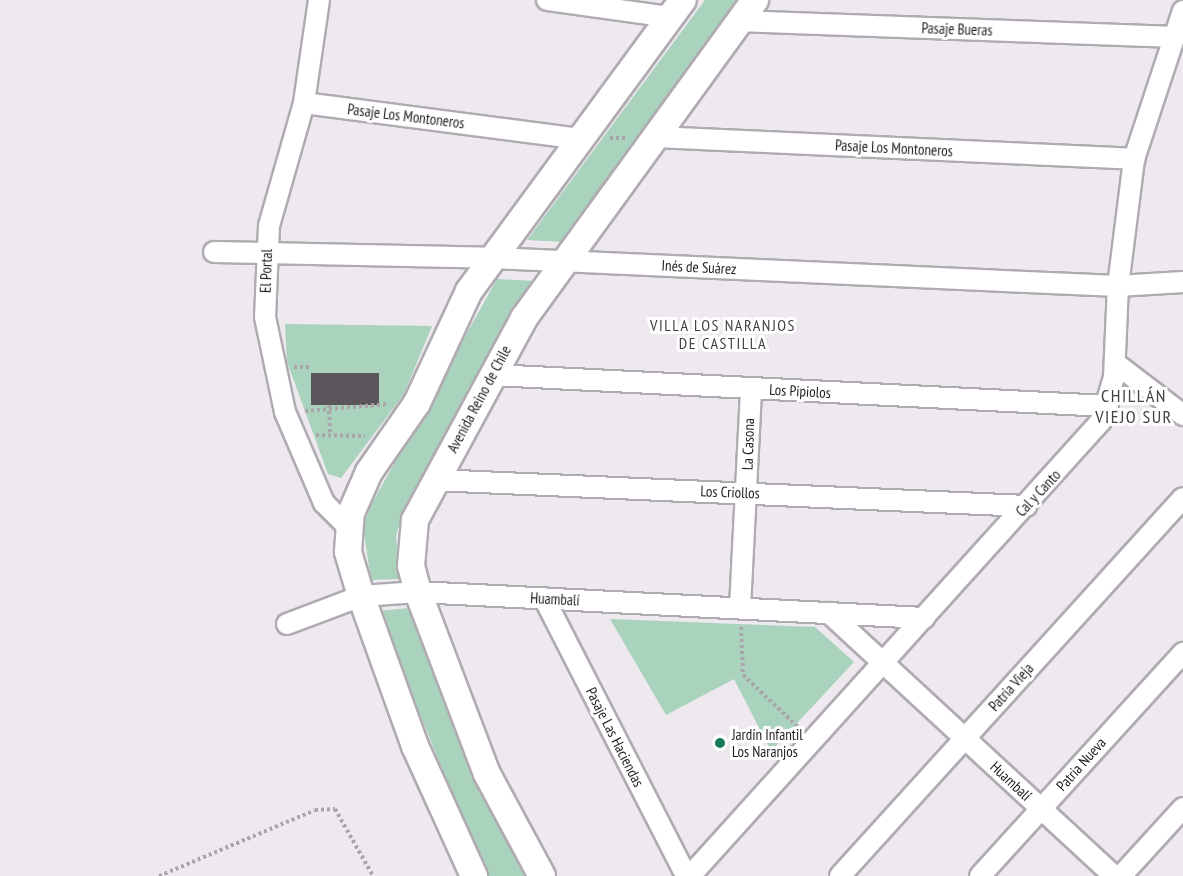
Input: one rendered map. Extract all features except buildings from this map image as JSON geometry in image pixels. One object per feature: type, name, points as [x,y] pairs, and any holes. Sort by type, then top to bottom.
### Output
[{"type":"street","name":"El Portal","points":[[319,0],[304,103],[266,254],[267,342],[285,412],[324,503],[348,527]]},
{"type":"street","points":[[547,0],[676,9]]},
{"type":"street","name":"Avenida Reino de Chile","points":[[542,876],[487,774],[418,592],[412,535],[434,480],[492,375],[564,261],[755,0]]},
{"type":"street","points":[[474,876],[415,746],[361,596],[348,552],[348,527],[361,485],[417,403],[453,321],[493,258],[676,9]]},
{"type":"street","name":"Cal y Canto","points":[[688,876],[1092,434],[1108,406],[1115,363],[1118,286],[1134,159],[1183,11]]},
{"type":"street","name":"Pasaje Bueras","points":[[740,21],[1173,37]]},
{"type":"street","name":"Pasaje Los Montoneros","points":[[304,103],[580,139]]},
{"type":"street","name":"Pasaje Los Montoneros","points":[[655,137],[1134,159]]},
{"type":"street","name":"Inés de Suárez","points":[[214,252],[493,258],[1118,286],[1183,282]]},
{"type":"street","points":[[1115,363],[1183,415]]},
{"type":"street","name":"Los Pipiolos","points":[[492,375],[1108,406]]},
{"type":"street","name":"La Casona","points":[[740,608],[751,388]]},
{"type":"street","name":"Los Criollos","points":[[434,480],[1026,506]]},
{"type":"street","name":"Patria Vieja","points":[[840,876],[1183,498]]},
{"type":"street","name":"Huambalí","points":[[287,624],[361,596],[418,592],[924,618]]},
{"type":"street","name":"Pasaje Las Haciendas","points":[[544,598],[688,876]]},
{"type":"street","name":"Huambalí","points":[[829,613],[1114,876]]},
{"type":"street","name":"Patria Nueva","points":[[980,876],[1183,653]]},
{"type":"street","points":[[1121,876],[1183,808]]},
{"type":"path","points":[[580,139],[655,137]]},
{"type":"path","points":[[285,412],[417,403]]},
{"type":"path","points":[[329,408],[330,435]]},
{"type":"path","points":[[295,436],[393,437]]},
{"type":"path","points":[[740,608],[743,675],[812,741]]},
{"type":"path","points":[[159,876],[315,810],[336,809],[373,876]]},
{"type":"green space","points":[[705,0],[742,0],[563,242],[527,240]]},
{"type":"green space","points":[[497,279],[536,281],[404,509],[396,536],[401,579],[371,580],[363,527],[371,505]]},
{"type":"green space","points":[[285,324],[432,326],[404,394],[341,478],[328,474],[287,362]]},
{"type":"green space","points":[[409,608],[499,824],[527,876],[489,876],[471,840],[378,611]]},
{"type":"green space","points":[[610,619],[815,627],[854,662],[771,751],[734,679],[666,715]]},
{"type":"place","name":"Jardín Infantil Los Naranjos","points":[[720,743]]},
{"type":"district","name":"VILLA LOS NARANJOS DE CASTILLA","points":[[723,334]]},
{"type":"district","name":"CHILLÁN VIEJO SUR","points":[[1134,407]]}]
